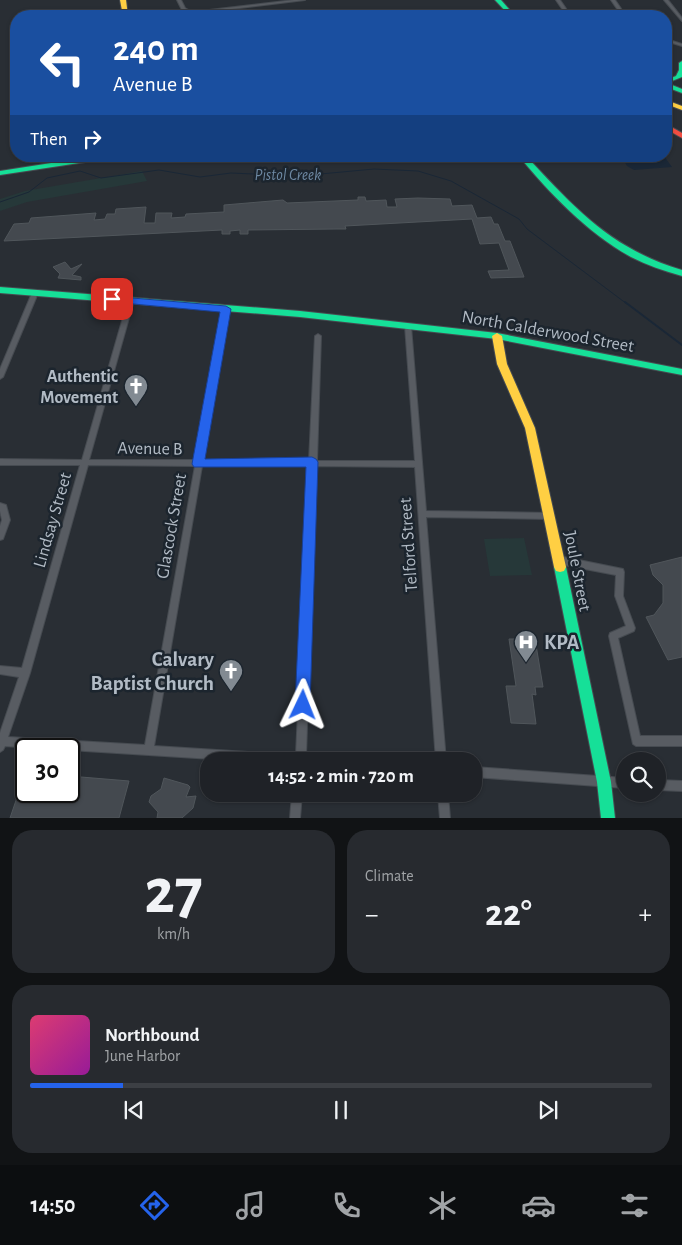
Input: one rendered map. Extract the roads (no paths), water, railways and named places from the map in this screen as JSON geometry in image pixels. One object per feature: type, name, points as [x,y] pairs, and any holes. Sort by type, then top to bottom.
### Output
[{"type":"main road","points":[[490,0],[499,10]]},
{"type":"main road","points":[[498,0],[507,10]]},
{"type":"main road","points":[[672,80],[679,77],[682,71],[682,62]]},
{"type":"main road","points":[[0,173],[72,162]]},
{"type":"main road","points":[[528,162],[587,221],[626,253],[653,267],[682,273]]},
{"type":"main road","name":"North Calderwood Street","points":[[0,290],[300,314],[497,336],[682,372]]},
{"type":"main road","name":"Joule Street","points":[[497,336],[502,364],[530,428],[550,516],[604,782],[608,818]]},
{"type":"street","points":[[214,10],[271,2],[303,0]]},
{"type":"street","points":[[666,0],[682,20]]},
{"type":"street","points":[[0,377],[35,293]]},
{"type":"street","name":"Lindsay Street","points":[[1,744],[25,673],[131,300]]},
{"type":"street","name":"Glascock Street","points":[[149,749],[226,309]]},
{"type":"street","name":"Telford Street","points":[[408,326],[440,752]]},
{"type":"street","points":[[301,752],[318,336]]},
{"type":"street","name":"Avenue B","points":[[0,462],[418,464]]},
{"type":"street","points":[[0,506],[3,508],[6,520],[0,536]]},
{"type":"street","points":[[422,514],[550,516]]},
{"type":"street","points":[[559,560],[620,572],[619,596],[631,628],[613,636],[636,741],[682,741]]},
{"type":"street","points":[[0,670],[25,673]]},
{"type":"street","points":[[1,744],[149,749],[200,753]]},
{"type":"street","points":[[482,773],[616,783]]},
{"type":"street","points":[[666,785],[682,786]]},
{"type":"street","points":[[295,818],[297,802]]},
{"type":"street","points":[[444,802],[445,818]]},
{"type":"water","points":[[625,162],[668,162],[672,167],[634,170]]},
{"type":"waterway","name":"Pistol Creek","points":[[0,202],[29,192],[47,178],[80,171],[101,178],[159,170],[200,177],[231,173],[299,176],[374,169],[418,171],[451,181],[519,219],[527,229],[627,304]]},
{"type":"waterway","name":"Pistol Creek","points":[[625,302],[682,345]]},
{"type":"place","name":"Authentic Movement","points":[[136,407]]},
{"type":"place","name":"KPA","points":[[526,663]]},
{"type":"place","name":"Calvary Baptist Church","points":[[231,692]]}]
